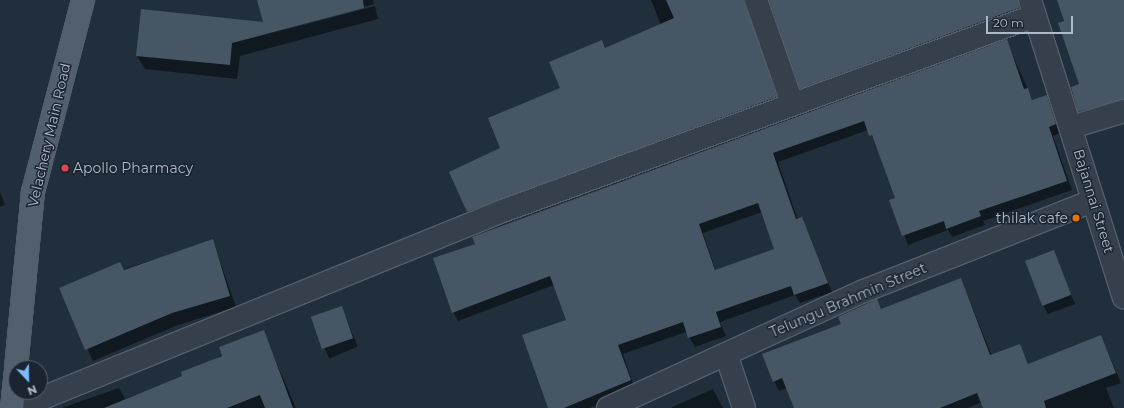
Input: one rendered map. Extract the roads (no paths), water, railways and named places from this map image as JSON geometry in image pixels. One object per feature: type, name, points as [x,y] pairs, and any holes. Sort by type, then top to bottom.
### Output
[{"type":"main road","name":"Velachery Main Road","points":[[17,360],[33,192],[83,0]]},
{"type":"street","points":[[756,0],[792,103]]},
{"type":"street","points":[[18,408],[500,212],[792,103],[1032,8]]},
{"type":"street","name":"Bajannai Street","points":[[1032,8],[1072,127],[1093,201],[1124,298]]},
{"type":"street","points":[[1072,127],[1124,111]]},
{"type":"street","name":"Telungu Brahmin Street","points":[[608,408],[864,291],[1093,201]]},
{"type":"street","points":[[726,354],[744,408]]},
{"type":"place","name":"Apollo Pharmacy","points":[[65,168]]},
{"type":"place","name":"thilak cafe","points":[[1076,218]]}]
